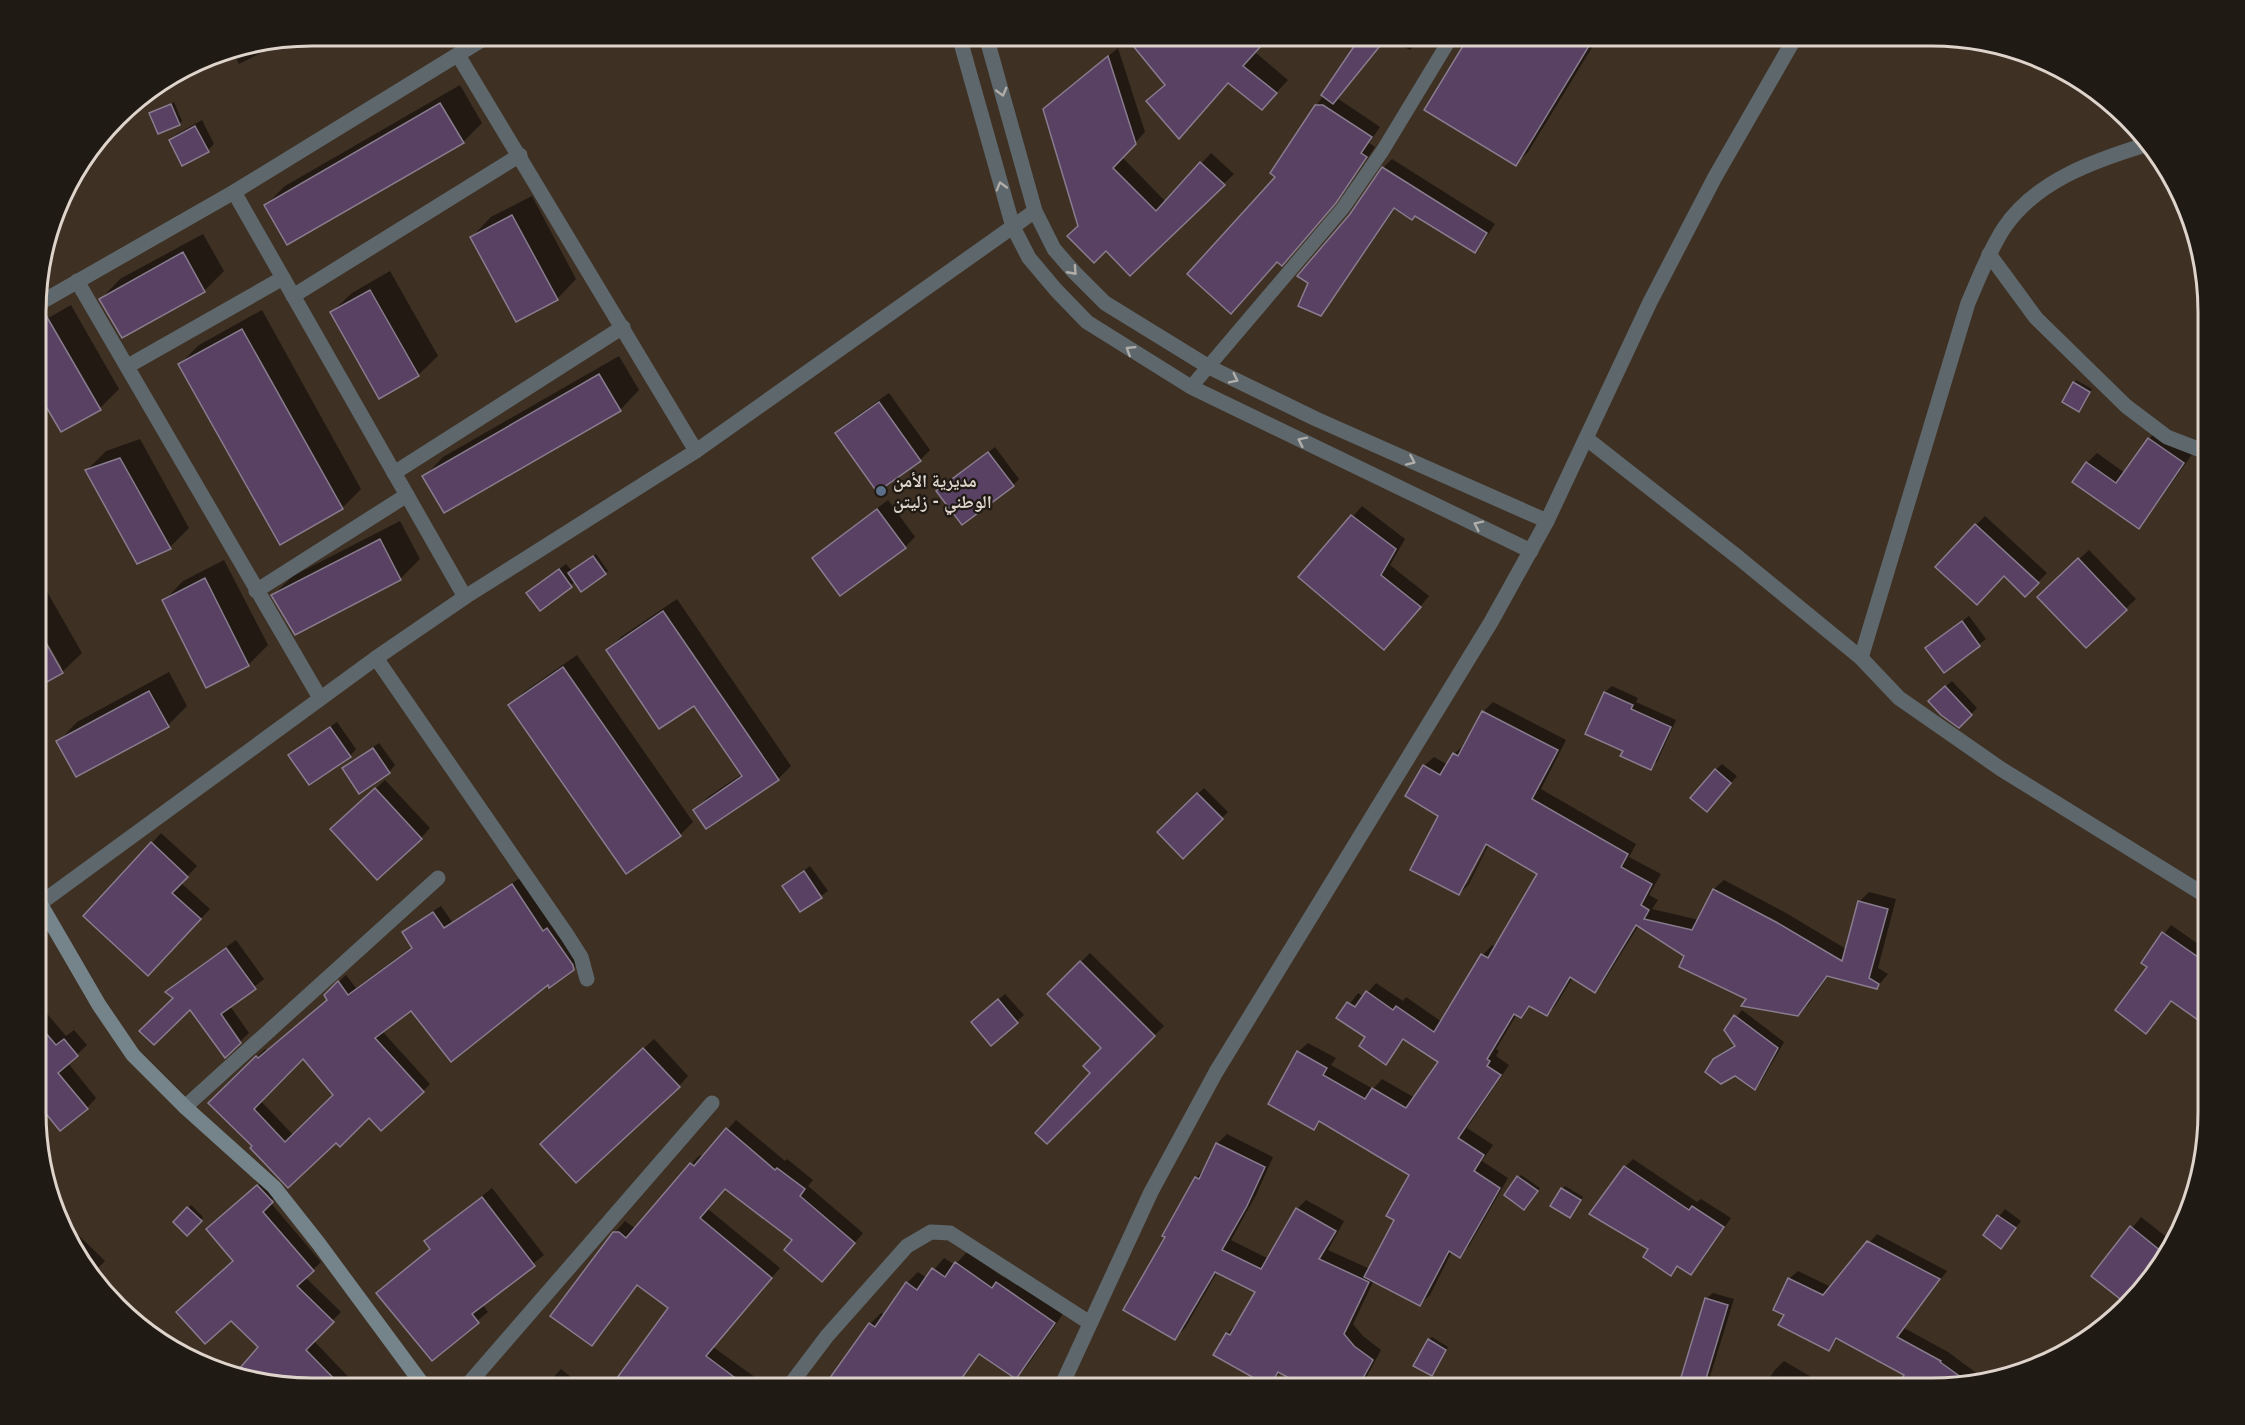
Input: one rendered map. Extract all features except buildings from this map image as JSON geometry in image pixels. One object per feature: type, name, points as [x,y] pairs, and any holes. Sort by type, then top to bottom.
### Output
[{"type":"street","points":[[47,299],[234,192],[472,46]]},
{"type":"street","points":[[962,46],[1013,227],[1029,258],[1087,322],[1191,387],[1531,551]]},
{"type":"street","points":[[989,46],[1035,211],[1054,249],[1105,303],[1209,367],[1316,419],[1547,522]]},
{"type":"street","points":[[1065,1378],[1151,1192],[1216,1072],[1486,631],[1547,522],[1650,302],[1715,177],[1790,46]]},
{"type":"street","points":[[458,55],[696,451]]},
{"type":"street","points":[[1861,658],[1968,303],[1989,254],[2005,227],[2029,200],[2078,168],[2140,148]]},
{"type":"street","points":[[293,296],[520,155]]},
{"type":"street","points":[[234,192],[465,597]]},
{"type":"street","points":[[46,897],[376,658],[465,597],[696,451],[1035,211]]},
{"type":"street","points":[[1989,254],[2036,318],[2126,406],[2167,437],[2198,449]]},
{"type":"street","points":[[128,366],[283,278]]},
{"type":"street","points":[[78,281],[320,698]]},
{"type":"street","points":[[394,473],[623,327]]},
{"type":"street","points":[[1587,439],[1739,558],[1861,658],[1899,698],[1973,750],[2198,891]]},
{"type":"street","points":[[256,591],[407,495]]},
{"type":"street","points":[[376,658],[567,935],[580,957],[587,979]]},
{"type":"street","points":[[185,1107],[438,878]]},
{"type":"street","points":[[46,914],[99,1005],[134,1054],[185,1107],[274,1186],[418,1378]]},
{"type":"street","points":[[474,1378],[712,1103]]},
{"type":"street","points":[[795,1378],[827,1336],[906,1246],[931,1232],[950,1233],[1090,1323]]},
{"type":"lane","points":[[1191,387],[1342,208],[1383,150],[1446,46]]},
{"type":"place","name":"مديرية الأمن الوطني - زليتن","points":[[881,491]]}]
